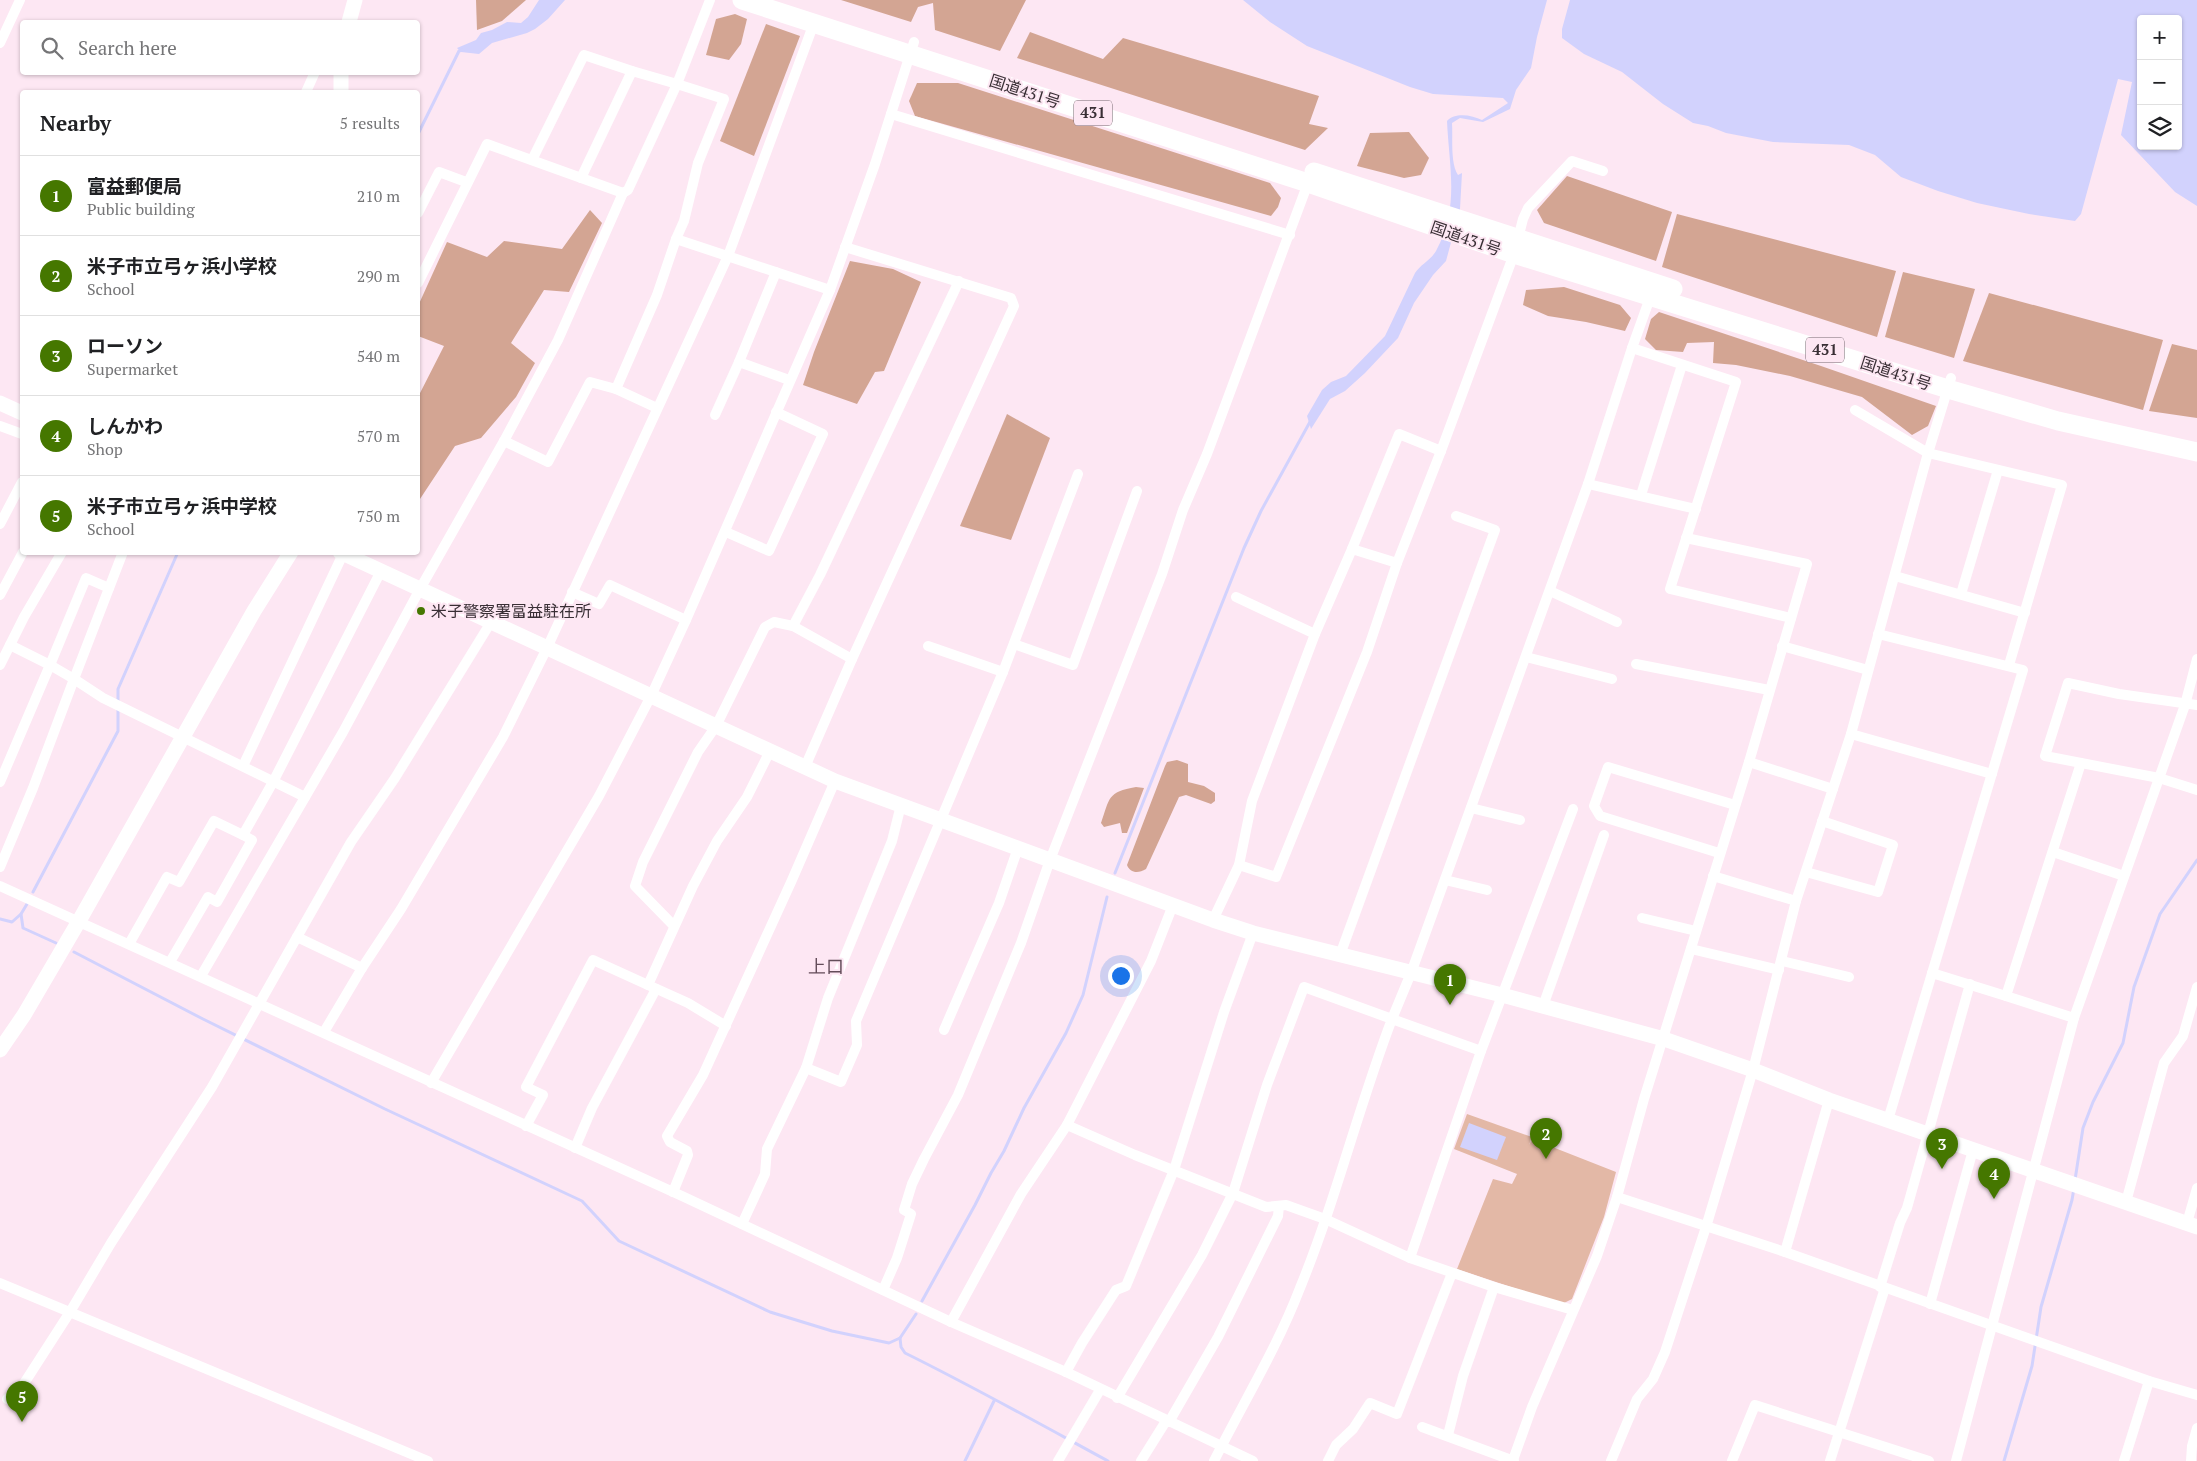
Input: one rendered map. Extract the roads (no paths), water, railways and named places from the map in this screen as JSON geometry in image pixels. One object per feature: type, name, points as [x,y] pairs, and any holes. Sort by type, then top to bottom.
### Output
[{"type":"highway","name":"国道431号","points":[[742,0],[814,23],[912,48],[2058,421],[2197,452]]},
{"type":"highway","name":"国道431号","points":[[782,0],[912,48],[1308,183],[1452,225]]},
{"type":"highway","name":"国道431号","points":[[1517,246],[1650,295],[1949,384],[2197,440]]},
{"type":"street","points":[[0,43],[20,0]]},
{"type":"street","points":[[346,20],[355,0]]},
{"type":"street","points":[[201,976],[380,665],[558,340],[622,193],[628,190],[677,84],[710,0]]},
{"type":"street","points":[[324,1032],[362,968],[401,909],[503,737],[547,648],[728,256],[814,23]]},
{"type":"street","points":[[431,1083],[594,805],[651,696],[726,532],[789,380],[830,290],[912,48]]},
{"type":"street","points":[[532,160],[584,55],[724,99],[698,163],[684,220],[657,295],[616,390]]},
{"type":"street","points":[[581,178],[632,71]]},
{"type":"street","points":[[307,90],[314,75]]},
{"type":"street","points":[[341,75],[341,90]]},
{"type":"street","points":[[891,114],[1290,234]]},
{"type":"street","points":[[420,279],[466,182],[487,144],[622,193]]},
{"type":"street","points":[[1239,865],[1276,878],[1366,652],[1396,563],[1441,451],[1517,246],[1522,220],[1528,208],[1572,161],[1603,171]]},
{"type":"street","points":[[420,208],[439,172],[466,182]]},
{"type":"street","points":[[883,1290],[898,1258],[912,1214],[904,1210],[912,1184],[958,1095],[1021,943],[1050,860],[1162,574],[1183,510],[1207,454],[1308,183]]},
{"type":"street","points":[[676,239],[830,290]]},
{"type":"street","points":[[805,767],[852,658],[1014,306],[1011,298],[844,247]]},
{"type":"street","points":[[715,415],[776,272]]},
{"type":"street","points":[[793,626],[820,575],[958,282]]},
{"type":"street","points":[[1214,1461],[1280,1335],[1300,1290],[1375,1064],[1411,973],[1573,528],[1581,498],[1588,484],[1650,295]]},
{"type":"street","points":[[1632,348],[1736,382],[1670,589],[1791,618]]},
{"type":"street","points":[[739,362],[789,380]]},
{"type":"street","points":[[1641,495],[1682,364]]},
{"type":"street","points":[[504,441],[548,462],[590,382],[616,390],[658,408]]},
{"type":"street","points":[[1611,1461],[1637,1399],[1653,1379],[1661,1361],[1706,1227],[1753,1070],[1796,900],[1851,734],[1928,453],[1949,384]]},
{"type":"street","points":[[0,402],[20,412]]},
{"type":"street","points":[[1855,410],[1928,453],[2062,485],[2010,665]]},
{"type":"street","points":[[726,532],[769,550],[823,434],[776,412]]},
{"type":"street","points":[[0,426],[20,433]]},
{"type":"street","points":[[1213,920],[1239,865],[1252,801],[1315,634],[1399,434],[1441,451]]},
{"type":"street","points":[[1961,594],[1998,470]]},
{"type":"street","points":[[806,1068],[841,1082],[857,1045],[856,1021],[1003,672],[1078,474]]},
{"type":"street","points":[[1588,484],[1696,509]]},
{"type":"street","points":[[0,524],[20,486]]},
{"type":"street","points":[[1014,644],[1073,665],[1137,491]]},
{"type":"street","points":[[1340,955],[1495,530],[1456,516]]},
{"type":"street","points":[[1422,1427],[1448,1435],[1514,1461],[1532,1407],[1597,1256],[1617,1197],[1644,1099],[1664,1039],[1719,853],[1749,762],[1807,564],[1686,538]]},
{"type":"street","points":[[1352,548],[1396,563]]},
{"type":"street","points":[[0,595],[21,555]]},
{"type":"street","points":[[0,665],[60,555]]},
{"type":"street","points":[[0,867],[33,788],[108,588],[123,555]]},
{"type":"street","points":[[0,1050],[24,1015],[79,921],[254,610],[289,555]]},
{"type":"street","points":[[243,766],[341,555]]},
{"type":"street","points":[[346,555],[835,781],[1213,920],[1253,933],[1502,995],[1664,1039],[1753,1070],[1829,1100],[2192,1225],[2197,1188]]},
{"type":"street","points":[[243,835],[273,782],[381,571]]},
{"type":"street","points":[[1895,576],[2025,613]]},
{"type":"street","points":[[0,782],[86,578],[108,588]]},
{"type":"street","points":[[572,592],[598,604],[610,585],[686,620]]},
{"type":"street","points":[[1550,591],[1617,622]]},
{"type":"street","points":[[1236,597],[1315,634]]},
{"type":"street","points":[[7,1399],[23,1384],[212,1087],[351,842],[395,778],[491,622]]},
{"type":"street","points":[[674,926],[635,886],[643,862],[698,752],[716,726],[765,628],[774,622],[793,626],[852,658]]},
{"type":"street","points":[[1878,634],[2010,665],[2023,670],[1888,1120]]},
{"type":"street","points":[[10,645],[50,665],[103,698],[305,797]]},
{"type":"street","points":[[928,646],[1003,672]]},
{"type":"street","points":[[1782,646],[1868,670]]},
{"type":"street","points":[[1526,657],[1612,679]]},
{"type":"street","points":[[1956,1461],[2074,1018],[2185,704],[2197,659]]},
{"type":"street","points":[[1636,664],[1769,690]]},
{"type":"street","points":[[2197,705],[2119,694],[2068,682],[2045,756],[2159,778],[2197,790]]},
{"type":"street","points":[[1851,734],[1992,774]]},
{"type":"street","points":[[575,1148],[592,1108],[652,987],[674,926],[717,841],[747,797],[770,751]]},
{"type":"street","points":[[1749,762],[1832,789]]},
{"type":"street","points":[[2006,996],[2081,764]]},
{"type":"street","points":[[1719,853],[1600,816],[1594,806],[1608,767],[1734,805]]},
{"type":"street","points":[[673,1192],[688,1155],[687,1151],[670,1142],[667,1136],[702,1076],[726,1026],[835,781]]},
{"type":"street","points":[[742,1224],[765,1174],[767,1149],[806,1068],[828,998],[892,841],[901,805]]},
{"type":"street","points":[[1471,808],[1520,820]]},
{"type":"street","points":[[1410,1258],[1481,1051],[1573,809]]},
{"type":"street","points":[[130,944],[167,877],[179,882],[214,821],[252,840],[217,902],[208,897],[170,962]]},
{"type":"street","points":[[1806,872],[1878,892],[1890,854],[1893,844],[1822,821]]},
{"type":"street","points":[[1543,1006],[1604,834]]},
{"type":"street","points":[[944,1030],[999,903],[1018,848]]},
{"type":"street","points":[[2053,852],[2124,876]]},
{"type":"street","points":[[1713,876],[1796,900]]},
{"type":"street","points":[[1445,880],[1487,890]]},
{"type":"street","points":[[0,886],[673,1192],[951,1322],[1066,1372],[1100,1390],[1253,1461]]},
{"type":"street","points":[[951,1322],[1021,1194],[1067,1125],[1151,961],[1172,905]]},
{"type":"street","points":[[1642,918],[1696,931]]},
{"type":"street","points":[[1066,1372],[1116,1290],[1126,1286],[1174,1170],[1224,1012],[1253,933]]},
{"type":"street","points":[[297,938],[362,968]]},
{"type":"street","points":[[1691,949],[1849,977]]},
{"type":"street","points":[[526,1126],[543,1096],[526,1087],[593,960],[688,1003],[726,1026]]},
{"type":"street","points":[[1932,973],[2074,1018]]},
{"type":"street","points":[[1830,1461],[1883,1288],[1900,1223],[1907,1208],[1970,984]]},
{"type":"street","points":[[1117,1398],[1202,1255],[1233,1193],[1267,1085],[1304,987],[1481,1051]]},
{"type":"street","points":[[2126,1202],[2164,1063],[2183,1036],[2197,987]]},
{"type":"street","points":[[1785,1252],[1829,1100]]},
{"type":"street","points":[[1067,1125],[1135,1155],[1266,1207],[1286,1205],[1325,1219],[1410,1258],[1494,1287],[1573,1310]]},
{"type":"street","points":[[1930,1304],[1973,1150]]},
{"type":"street","points":[[1617,1197],[1785,1252],[2149,1381],[2197,1395]]},
{"type":"street","points":[[1141,1461],[1218,1337],[1278,1216],[1279,1206]]},
{"type":"street","points":[[1328,1461],[1336,1445],[1353,1429],[1370,1402],[1397,1414],[1452,1273]]},
{"type":"street","points":[[0,1283],[428,1461]]},
{"type":"street","points":[[1448,1435],[1463,1376],[1494,1287]]},
{"type":"street","points":[[2124,1461],[2149,1381]]},
{"type":"street","points":[[1058,1461],[1100,1390]]},
{"type":"street","points":[[1732,1461],[1755,1405],[1929,1461]]},
{"type":"street","points":[[2191,1461],[2192,1446],[2197,1428]]},
{"type":"water","points":[[539,0],[565,0],[548,19],[527,33],[492,43],[479,54],[461,52],[457,48],[476,40],[481,33],[492,30],[507,22],[521,23],[528,17]]},
{"type":"water","points":[[1243,0],[1547,0],[1531,68],[1516,90],[1510,109],[1483,122],[1460,118],[1452,123],[1452,150],[1455,170],[1458,175],[1462,173],[1460,209],[1446,261],[1433,275],[1414,303],[1398,338],[1345,391],[1330,399],[1311,429],[1307,416],[1322,390],[1331,382],[1346,376],[1385,336],[1415,273],[1436,251],[1448,219],[1451,203],[1451,171],[1447,121],[1459,115],[1482,120],[1508,103],[1503,98],[1433,94],[1410,87],[1307,46],[1270,22]]},
{"type":"water","points":[[1570,0],[2197,0],[2197,206],[2175,192],[2121,135],[2132,82],[2118,79],[2081,214],[2075,221],[1977,203],[1938,191],[1901,177],[1875,155],[1849,145],[1773,142],[1726,133],[1693,123],[1663,104],[1622,72],[1584,54],[1562,38],[1562,29]]},
{"type":"water","points":[[1469,1123],[1506,1137],[1497,1160],[1460,1147]]},
{"type":"waterway","points":[[420,130],[459,51],[463,50]]},
{"type":"waterway","points":[[1115,873],[1244,548],[1261,511],[1311,420]]},
{"type":"waterway","points":[[118,703],[118,689],[177,555]]},
{"type":"waterway","points":[[33,892],[118,731],[118,709]]},
{"type":"waterway","points":[[2075,1180],[2083,1128],[2093,1102],[2123,1043],[2134,987],[2160,914],[2197,860]]},
{"type":"waterway","points":[[922,1301],[1066,1033],[1083,995],[1107,897]]},
{"type":"waterway","points":[[0,919],[12,922],[21,914],[27,904]]},
{"type":"waterway","points":[[21,914],[23,928],[56,943]]},
{"type":"waterway","points":[[74,952],[203,1019],[385,1109],[582,1201],[619,1241],[770,1312],[832,1331],[889,1343],[900,1338],[916,1314]]},
{"type":"waterway","points":[[2004,1461],[2032,1366],[2041,1307],[2074,1188]]},
{"type":"waterway","points":[[900,1338],[901,1347],[905,1353],[982,1392],[1108,1461]]},
{"type":"waterway","points":[[965,1461],[994,1401]]},
{"type":"place","name":"米子警察署富益駐在所","points":[[421,611]]},
{"type":"place","name":"富益郵便局","points":[[1450,1005]]},
{"type":"place","name":"米子市立弓ヶ浜小学校","points":[[1546,1159]]},
{"type":"place","name":"ローソン","points":[[1942,1169]]},
{"type":"place","name":"しんかわ","points":[[1994,1199]]},
{"type":"place","name":"米子市立弓ヶ浜中学校","points":[[22,1422]]},
{"type":"district","name":"上口","points":[[826,967]]}]
